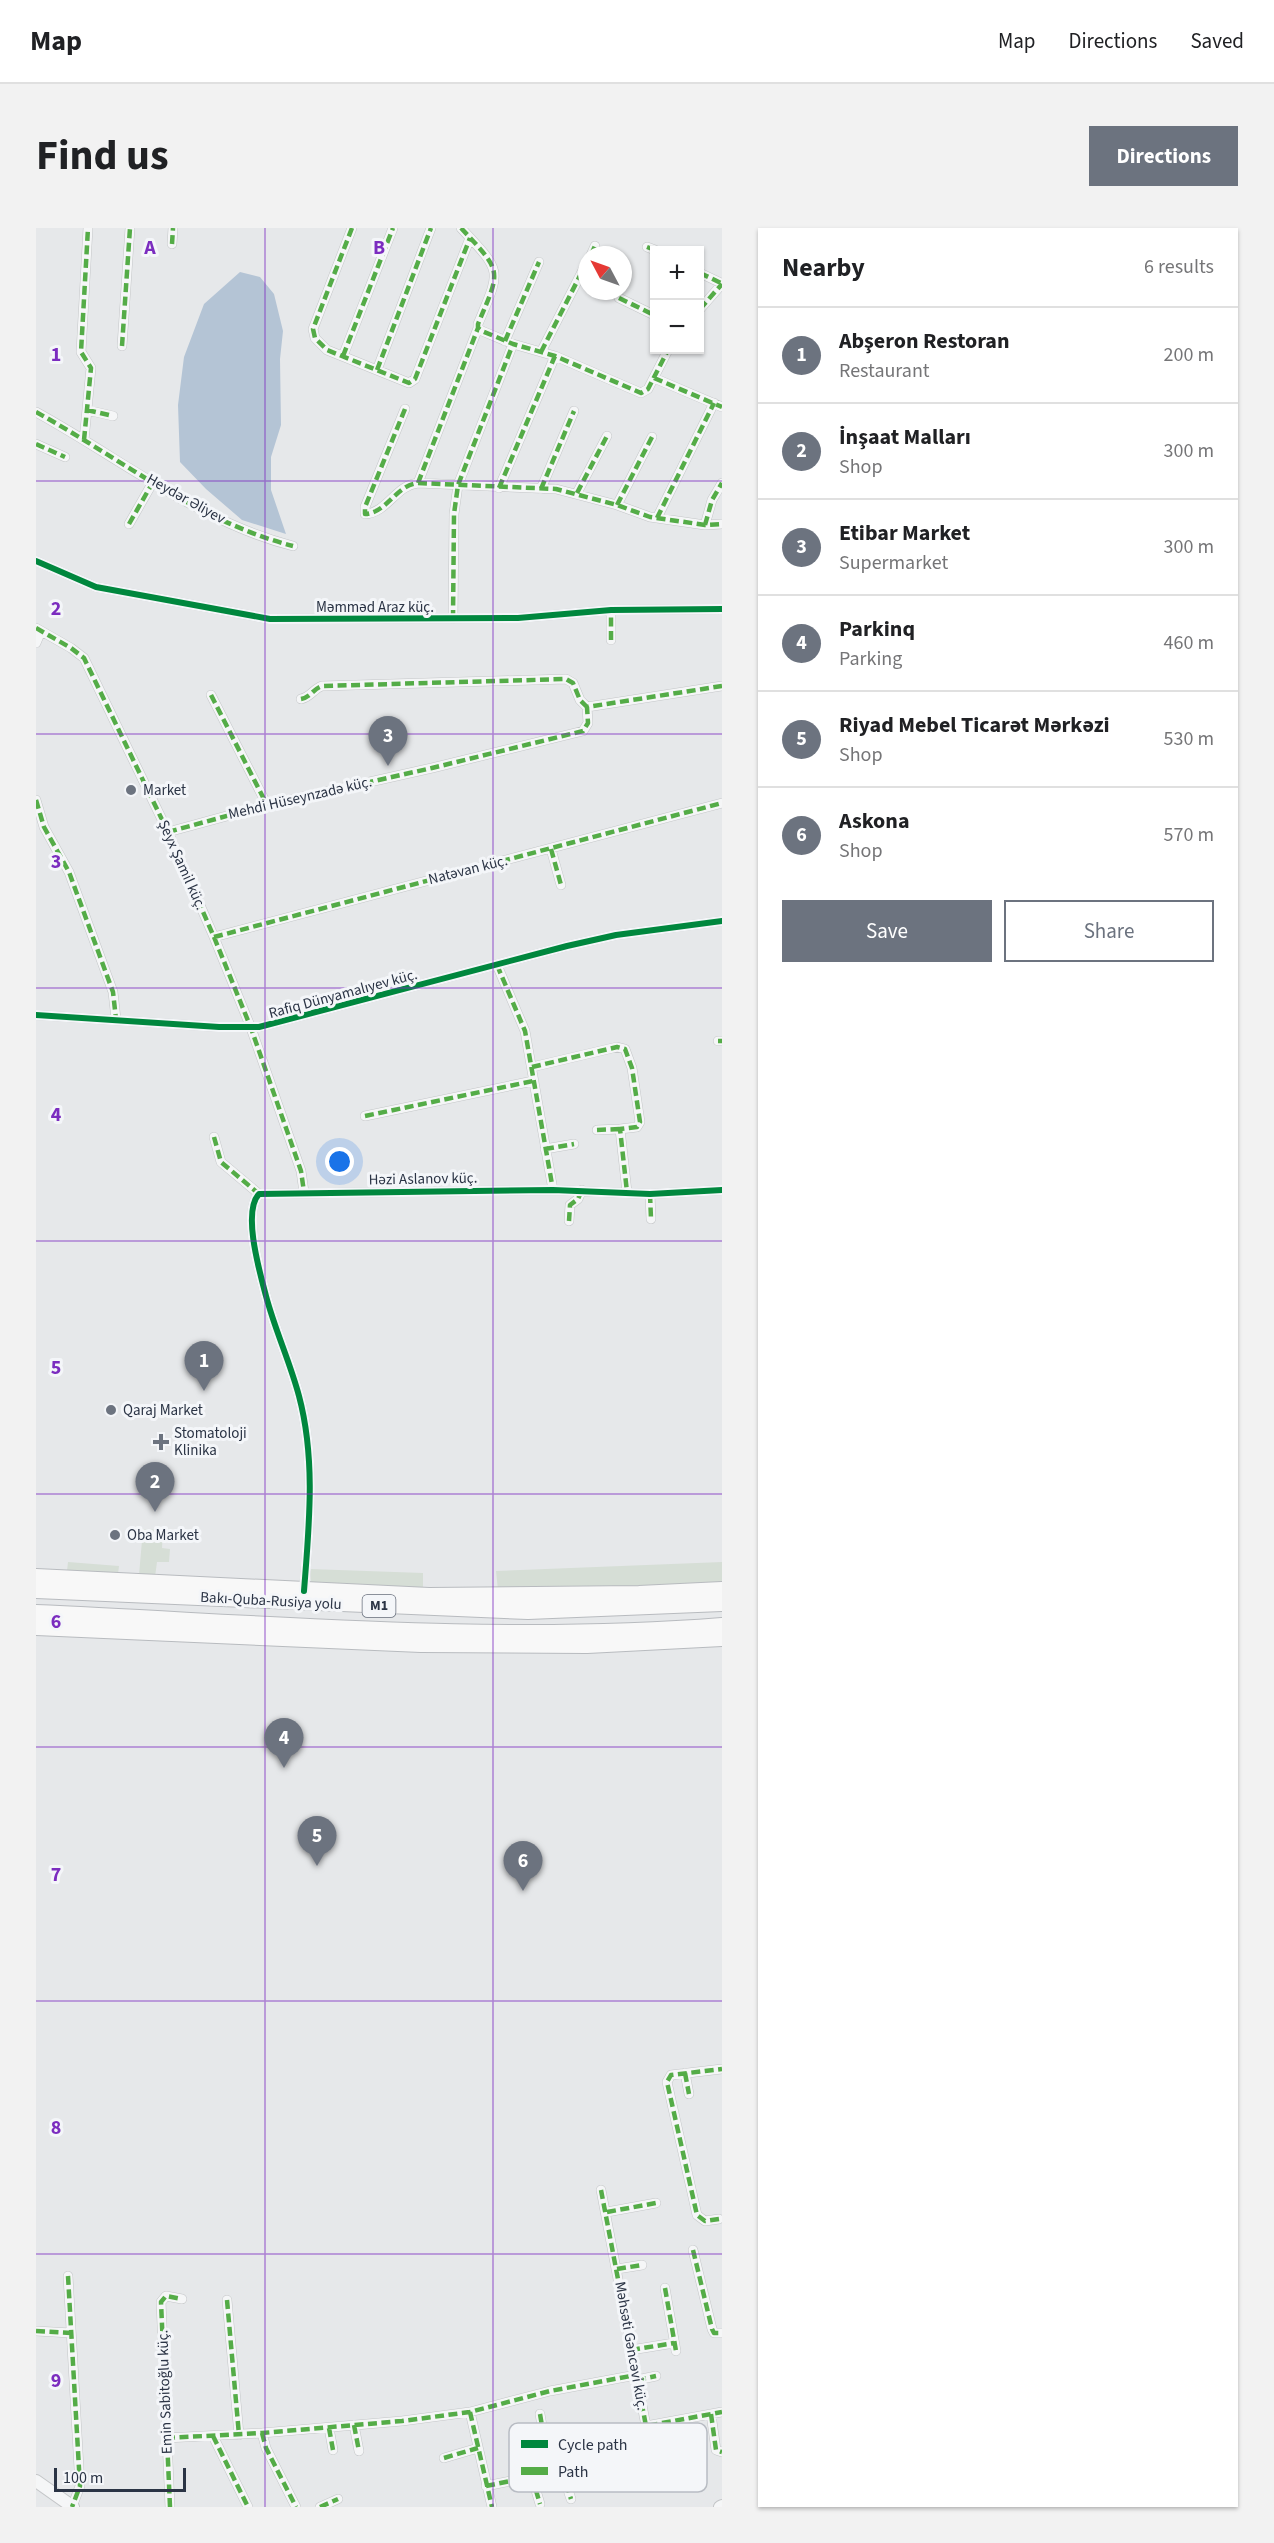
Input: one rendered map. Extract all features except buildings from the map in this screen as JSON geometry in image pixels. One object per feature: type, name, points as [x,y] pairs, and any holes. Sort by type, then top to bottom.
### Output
[{"type":"highway","points":[[36,1577],[441,1596],[639,1594],[722,1590]]},
{"type":"highway","name":"Bakı-Quba-Rusiya yolu","points":[[36,1590],[528,1611],[722,1603]]},
{"type":"highway","name":"Bakı-Quba-Rusiya yolu","points":[[36,1612],[447,1631],[604,1631],[722,1626]]},
{"type":"highway","points":[[36,1627],[421,1644],[587,1645],[722,1638]]},
{"type":"street","points":[[84,440],[91,368],[81,352],[88,228]]},
{"type":"street","points":[[122,346],[130,228]]},
{"type":"street","points":[[172,228],[172,244]]},
{"type":"street","points":[[352,228],[313,329],[315,338],[327,350],[409,383],[416,379],[470,238]]},
{"type":"street","points":[[343,356],[393,228]]},
{"type":"street","points":[[377,370],[431,228]]},
{"type":"street","points":[[418,483],[496,276],[490,261],[461,228]]},
{"type":"street","points":[[453,619],[454,514],[458,485],[539,261]]},
{"type":"street","points":[[704,276],[721,284],[704,303]]},
{"type":"street","points":[[541,352],[578,280]]},
{"type":"street","points":[[623,300],[650,313]]},
{"type":"street","points":[[478,328],[509,342],[555,356],[641,393],[648,388],[666,354]]},
{"type":"street","points":[[499,488],[555,356]]},
{"type":"street","points":[[654,378],[718,405],[657,518]]},
{"type":"street","points":[[405,409],[364,513],[367,515],[374,512],[404,487],[418,483],[577,493],[657,518],[705,525],[722,524]]},
{"type":"street","points":[[87,410],[113,416]]},
{"type":"street","points":[[541,489],[574,411]]},
{"type":"street","name":"Heydər Əliyev","points":[[37,416],[84,440],[153,482],[241,530],[293,546]]},
{"type":"street","points":[[577,493],[607,436]]},
{"type":"street","points":[[617,505],[651,437]]},
{"type":"street","points":[[36,444],[65,457]]},
{"type":"street","points":[[129,524],[153,482]]},
{"type":"street","points":[[705,525],[712,500],[722,483]]},
{"type":"street","name":"Məmməd Araz küç.","points":[[36,561],[96,587],[270,619],[518,618],[611,610],[722,609]]},
{"type":"street","points":[[610,640],[611,610]]},
{"type":"street","points":[[36,643],[38,629]]},
{"type":"street","name":"Şeyx Şamil küç.","points":[[38,629],[84,658],[168,832],[251,1028],[301,1171],[304,1192]]},
{"type":"street","points":[[301,699],[307,698],[316,688],[322,686],[566,680],[573,683],[580,700],[587,707],[722,686]]},
{"type":"street","points":[[211,695],[267,805]]},
{"type":"street","name":"Mehdi Hüseynzadə küç.","points":[[168,832],[267,805],[583,731],[588,723],[587,707]]},
{"type":"street","points":[[36,800],[45,827],[69,872],[113,992],[116,1019]]},
{"type":"street","name":"Natəvan küç.","points":[[214,937],[722,803]]},
{"type":"street","points":[[551,849],[561,885]]},
{"type":"street","name":"Rafiq Dünyamalıyev küç.","points":[[36,1015],[251,1028],[269,1026],[616,935],[722,921]]},
{"type":"street","points":[[497,965],[506,990],[522,1021],[553,1190]]},
{"type":"street","points":[[532,1067],[617,1047],[625,1049],[632,1068],[640,1122],[637,1127],[597,1131]]},
{"type":"street","points":[[365,1116],[533,1081]]},
{"type":"street","points":[[620,1129],[627,1192]]},
{"type":"street","points":[[214,1137],[221,1162],[259,1194],[252,1205],[252,1222],[259,1268],[274,1323],[299,1395],[309,1460],[310,1515],[304,1591]]},
{"type":"street","points":[[545,1149],[574,1144]]},
{"type":"street","name":"Həzi Aslanov küç.","points":[[259,1194],[553,1190],[650,1194],[722,1190]]},
{"type":"street","points":[[568,1221],[570,1205],[578,1199],[582,1190]]},
{"type":"street","points":[[650,1194],[651,1219]]},
{"type":"street","points":[[719,2219],[701,2220],[693,2202],[668,2078],[671,2075],[722,2068]]},
{"type":"street","points":[[685,2073],[689,2094]]},
{"type":"street","name":"Məhsəti Gəncəvi küç.","points":[[601,2190],[645,2423]]},
{"type":"street","points":[[607,2212],[656,2203]]},
{"type":"street","points":[[693,2250],[712,2329],[714,2332],[722,2333]]},
{"type":"street","points":[[617,2269],[642,2265]]},
{"type":"street","points":[[36,2481],[73,2507],[80,2486],[68,2276]]},
{"type":"street","points":[[631,2350],[675,2347],[665,2288]]},
{"type":"street","name":"Emin Sabitoğlu küç.","points":[[170,2507],[161,2302],[166,2296],[182,2299]]},
{"type":"street","points":[[227,2300],[239,2435]]},
{"type":"street","points":[[36,2331],[71,2333]]},
{"type":"street","points":[[166,2438],[329,2428],[470,2412],[550,2391],[656,2376]]},
{"type":"street","points":[[470,2412],[492,2507]]},
{"type":"street","name":"Məhsəti Gəncəvi küç.","points":[[662,2423],[722,2412]]},
{"type":"street","points":[[540,2414],[542,2423]]},
{"type":"street","points":[[711,2414],[716,2450],[722,2452]]},
{"type":"street","points":[[354,2425],[359,2451]]},
{"type":"street","points":[[329,2428],[333,2450]]},
{"type":"street","points":[[262,2433],[266,2448],[296,2507]]},
{"type":"street","points":[[213,2436],[248,2507]]},
{"type":"street","points":[[444,2458],[478,2448]]},
{"type":"street","points":[[486,2486],[509,2482]]},
{"type":"street","points":[[536,2492],[540,2504]]},
{"type":"street","points":[[569,2492],[571,2499]]},
{"type":"street","points":[[320,2507],[338,2499]]},
{"type":"shaded area","points":[[143,1529],[163,1530],[162,1548],[170,1549],[169,1562],[157,1562],[155,1577],[139,1575]]},
{"type":"shaded area","points":[[68,1562],[119,1566],[118,1574],[67,1571]]},
{"type":"shaded area","points":[[722,1562],[722,1583],[498,1590],[496,1571]]},
{"type":"shaded area","points":[[310,1569],[423,1573],[423,1588],[311,1584]]},
{"type":"water","points":[[240,272],[260,277],[274,294],[283,331],[280,359],[281,425],[271,457],[271,490],[286,534],[242,520],[206,489],[180,462],[178,405],[184,357],[204,304]]},
{"type":"marked path","points":[[84,440],[91,368],[81,352],[88,228]]},
{"type":"marked path","points":[[122,346],[130,228]]},
{"type":"marked path","points":[[172,244],[173,228]]},
{"type":"marked path","points":[[352,228],[313,329],[315,338],[327,350],[409,383],[415,379],[470,238]]},
{"type":"marked path","points":[[343,356],[393,228]]},
{"type":"marked path","points":[[377,370],[431,228]]},
{"type":"marked path","points":[[461,228],[485,254],[494,272],[491,292],[478,324],[478,328],[482,331],[513,344],[555,356],[641,393],[648,389],[666,354]]},
{"type":"marked path","points":[[505,341],[539,262]]},
{"type":"marked path","points":[[704,275],[721,283]]},
{"type":"marked path","points":[[541,352],[578,280]]},
{"type":"marked path","points":[[704,304],[722,284]]},
{"type":"marked path","points":[[623,300],[650,313]]},
{"type":"marked path","points":[[418,483],[478,328]]},
{"type":"marked path","points":[[453,619],[454,514],[458,485],[513,344]]},
{"type":"marked path","points":[[499,488],[555,356]]},
{"type":"marked path","points":[[654,378],[722,407]]},
{"type":"marked path","points":[[657,518],[714,403]]},
{"type":"marked path","points":[[405,409],[365,507],[365,514],[379,509],[404,489],[418,483],[556,489],[617,505],[650,517],[705,525],[722,524]]},
{"type":"marked path","points":[[87,410],[113,416]]},
{"type":"marked path","points":[[541,489],[574,411]]},
{"type":"marked path","points":[[36,412],[193,505],[258,535],[293,546]]},
{"type":"marked path","points":[[577,493],[607,436]]},
{"type":"marked path","points":[[617,505],[652,437]]},
{"type":"marked path","points":[[36,444],[65,457]]},
{"type":"marked path","points":[[129,524],[153,482]]},
{"type":"marked path","points":[[705,525],[712,500],[722,483]]},
{"type":"marked path","points":[[611,610],[611,640]]},
{"type":"marked path","points":[[36,628],[84,658],[168,832],[251,1028],[301,1171],[304,1192]]},
{"type":"marked path","points":[[301,699],[322,686],[566,679],[573,683],[580,700],[587,707]]},
{"type":"marked path","points":[[168,832],[267,805],[583,731],[588,723],[587,707],[722,686]]},
{"type":"marked path","points":[[211,695],[267,805]]},
{"type":"marked path","points":[[36,800],[44,827],[69,872],[113,992],[116,1019]]},
{"type":"marked path","points":[[214,937],[722,803]]},
{"type":"marked path","points":[[551,849],[561,885]]},
{"type":"marked path","points":[[497,965],[525,1031],[553,1190]]},
{"type":"marked path","points":[[532,1067],[617,1047],[625,1049],[632,1068],[640,1122],[637,1127],[620,1129],[627,1192]]},
{"type":"marked path","points":[[365,1116],[533,1081]]},
{"type":"marked path","points":[[597,1130],[620,1129]]},
{"type":"marked path","points":[[214,1137],[221,1162],[259,1194]]},
{"type":"marked path","points":[[545,1149],[574,1144]]},
{"type":"marked path","points":[[569,1221],[570,1205],[578,1199],[582,1190]]},
{"type":"marked path","points":[[650,1194],[651,1219]]},
{"type":"marked path","points":[[719,2219],[705,2221],[697,2215],[667,2082],[671,2075],[722,2069]]},
{"type":"marked path","points":[[685,2073],[689,2094]]},
{"type":"marked path","points":[[601,2190],[645,2423]]},
{"type":"marked path","points":[[607,2212],[656,2203]]},
{"type":"marked path","points":[[693,2250],[712,2329],[714,2333],[722,2333]]},
{"type":"marked path","points":[[617,2269],[642,2265]]},
{"type":"marked path","points":[[68,2276],[80,2486],[72,2507]]},
{"type":"marked path","points":[[665,2288],[676,2351]]},
{"type":"marked path","points":[[170,2507],[161,2302],[166,2296],[182,2299]]},
{"type":"marked path","points":[[227,2300],[239,2435]]},
{"type":"marked path","points":[[36,2331],[71,2333]]},
{"type":"marked path","points":[[631,2350],[674,2343]]},
{"type":"marked path","points":[[166,2438],[262,2433],[402,2421],[470,2412],[550,2391],[636,2375]]},
{"type":"marked path","points":[[637,2380],[656,2376]]},
{"type":"marked path","points":[[470,2412],[492,2507]]},
{"type":"marked path","points":[[662,2423],[722,2412]]},
{"type":"marked path","points":[[540,2414],[542,2423]]},
{"type":"marked path","points":[[711,2414],[716,2450],[722,2452]]},
{"type":"marked path","points":[[354,2425],[359,2451]]},
{"type":"marked path","points":[[329,2428],[333,2450]]},
{"type":"marked path","points":[[262,2433],[266,2448],[296,2507]]},
{"type":"marked path","points":[[213,2436],[248,2507]]},
{"type":"marked path","points":[[444,2458],[478,2448]]},
{"type":"marked path","points":[[486,2486],[509,2481]]},
{"type":"marked path","points":[[536,2492],[540,2504]]},
{"type":"marked path","points":[[569,2492],[571,2499]]},
{"type":"marked path","points":[[320,2507],[338,2499]]},
{"type":"cycle path","points":[[36,561],[96,587],[270,619],[518,618],[611,610],[722,609]]},
{"type":"cycle path","points":[[36,1015],[219,1027],[259,1027],[567,946],[616,935],[722,921]]},
{"type":"cycle path","points":[[304,1591],[310,1493],[308,1444],[299,1396],[270,1309],[254,1243],[252,1214],[259,1194],[553,1190],[650,1194],[722,1190]]},
{"type":"place","name":"Etibar Market","points":[[388,766]]},
{"type":"place","name":"Market","points":[[131,790]]},
{"type":"place","name":"Abşeron Restoran","points":[[204,1391]]},
{"type":"place","name":"Qaraj Market","points":[[111,1410]]},
{"type":"place","name":"Stomatoloji Klinika","points":[[161,1442]]},
{"type":"place","name":"İnşaat Malları","points":[[155,1512]]},
{"type":"place","name":"Oba Market","points":[[115,1535]]},
{"type":"place","name":"Parkinq","points":[[284,1768]]},
{"type":"place","name":"Riyad Mebel Ticarət Mərkəzi","points":[[317,1866]]},
{"type":"place","name":"Askona","points":[[523,1891]]}]
